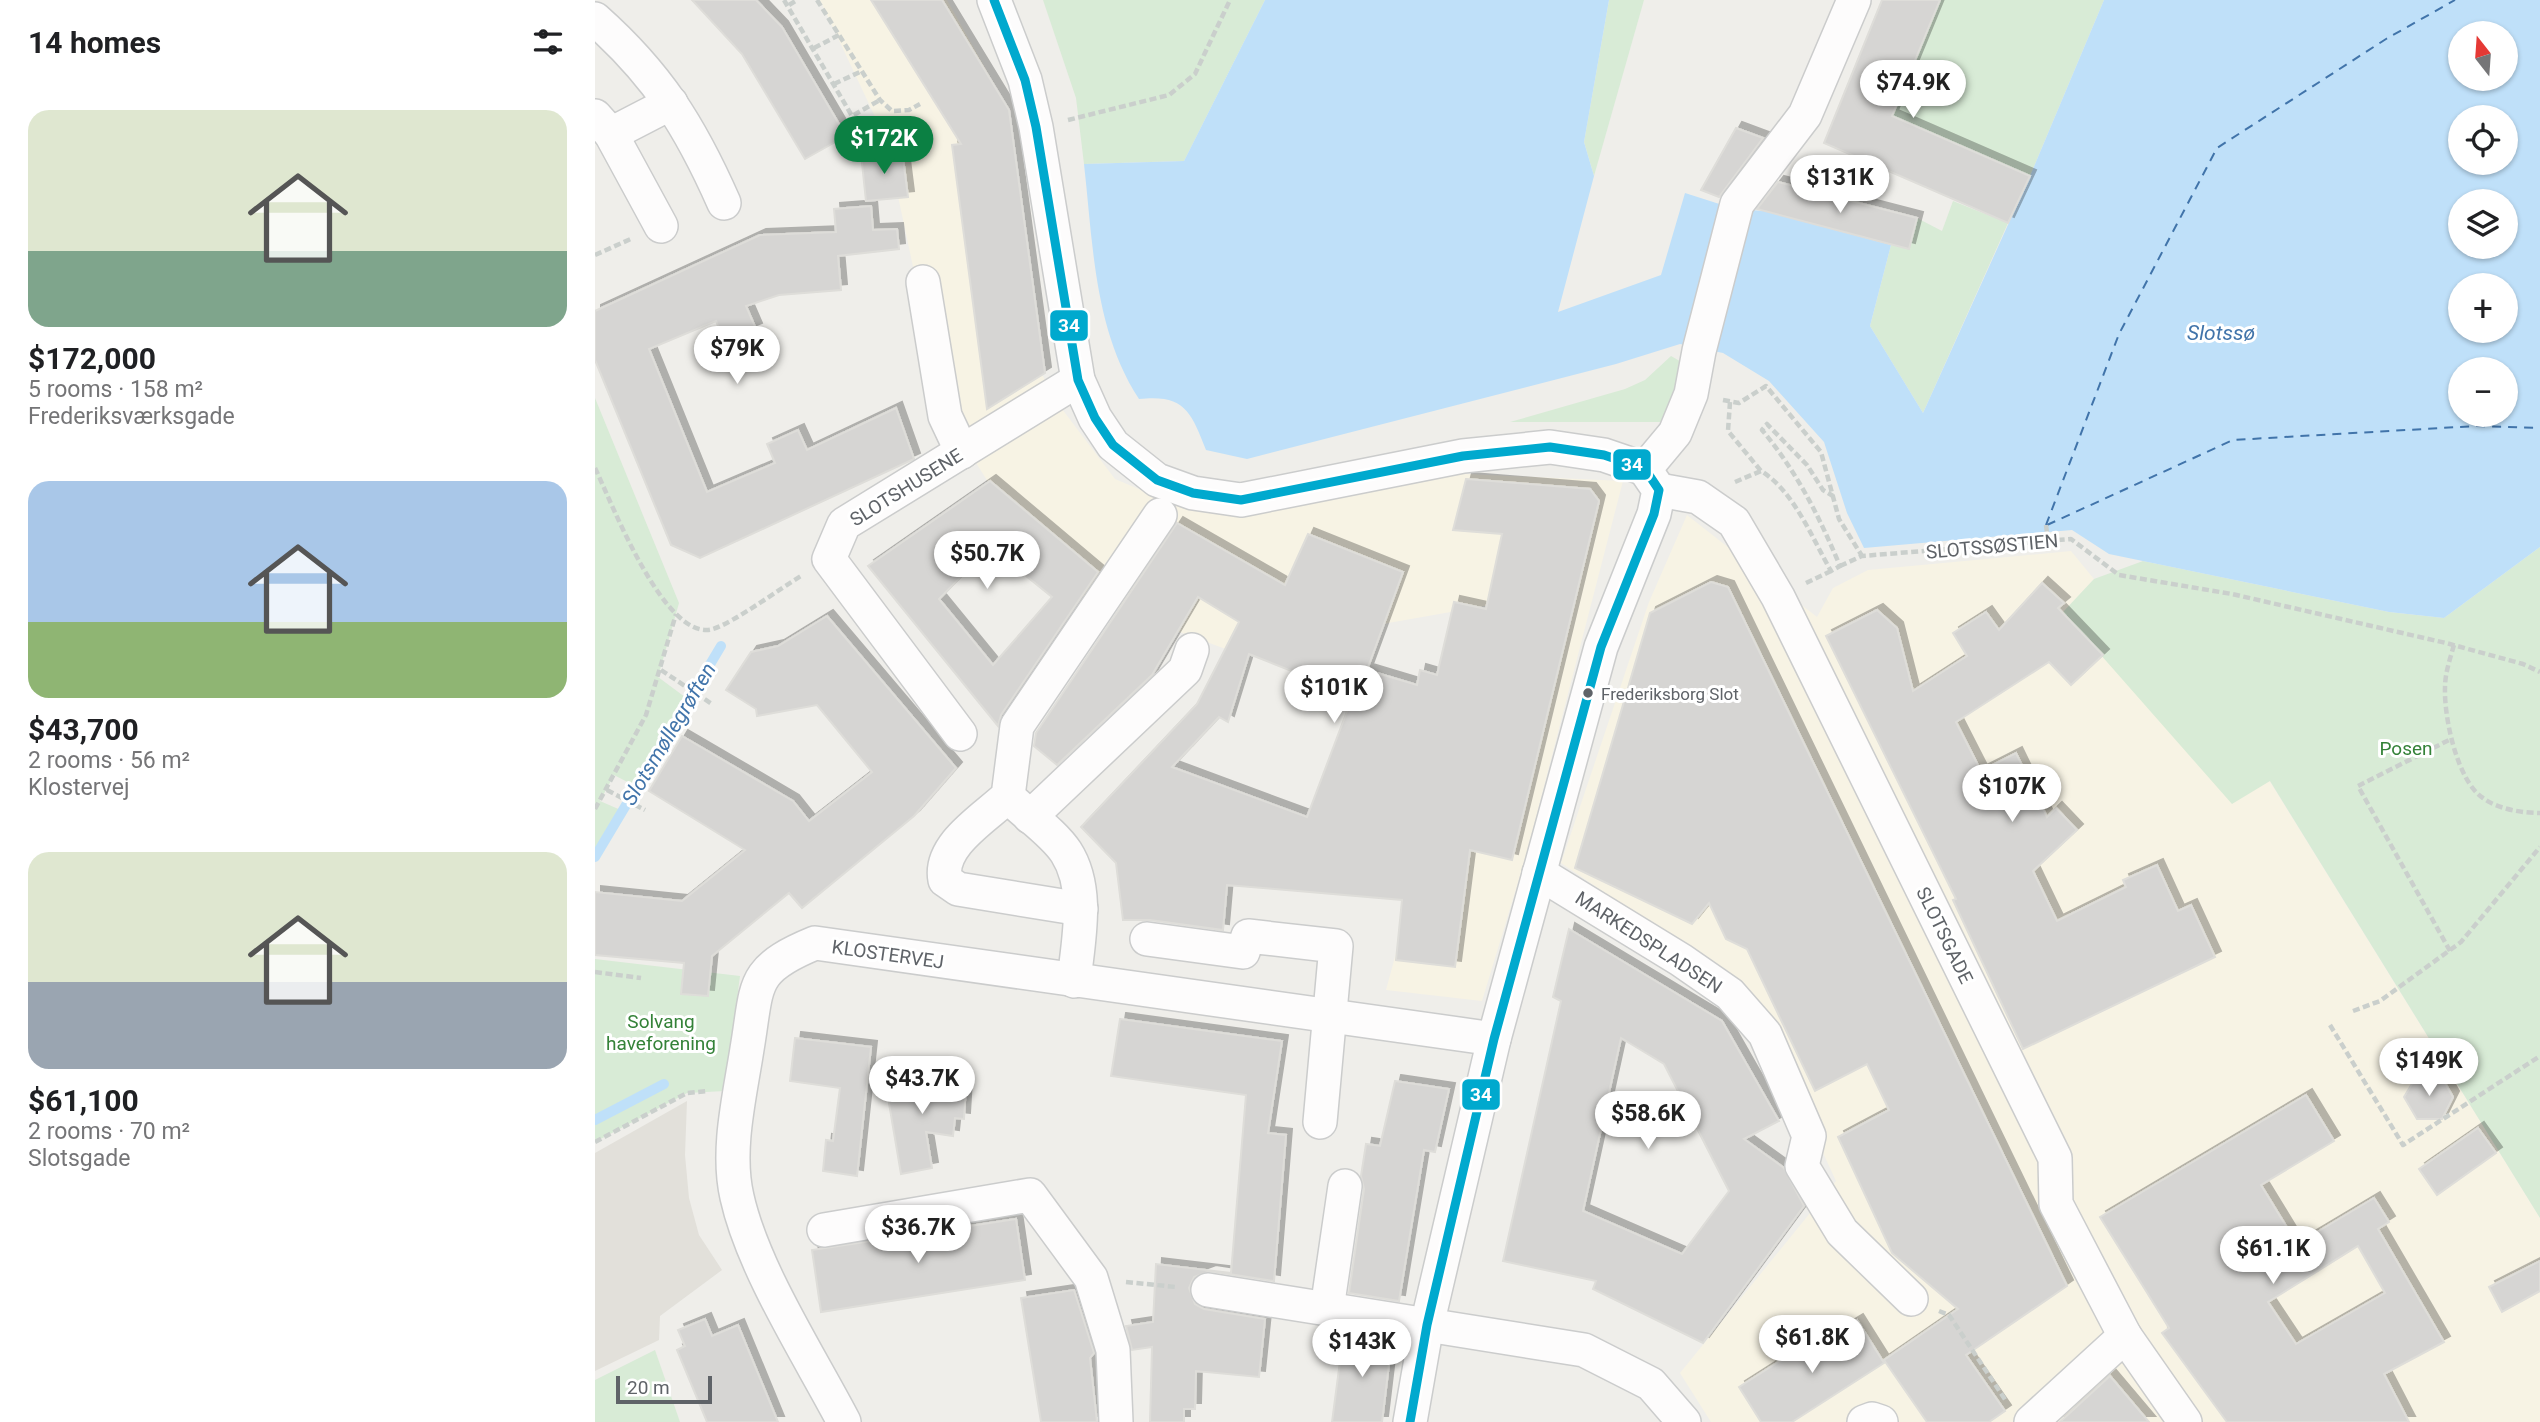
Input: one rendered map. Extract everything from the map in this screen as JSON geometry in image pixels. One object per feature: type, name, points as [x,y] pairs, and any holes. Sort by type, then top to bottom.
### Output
[{"type":"street","name":"SLOTSGADE","points":[[994,0],[1025,80],[1036,127],[1078,380],[1095,418],[1113,445],[1157,480],[1193,493],[1241,500],[1463,456],[1550,447],[1604,454],[1652,480],[1698,497],[1734,522],[1778,597],[2055,1157],[2056,1205],[2125,1336],[2185,1422]]},
{"type":"street","points":[[1410,1422],[1427,1325],[1494,1039],[1601,647],[1654,514],[1652,480],[1691,394],[1699,351],[1737,204],[1805,115],[1854,0]]},
{"type":"street","points":[[595,19],[635,55],[671,103],[700,149],[724,203]]},
{"type":"street","points":[[661,226],[603,125],[671,103]]},
{"type":"street","points":[[923,282],[945,416],[962,452]]},
{"type":"street","name":"SLOTSHUSENE","points":[[829,559],[844,524],[1078,380]]},
{"type":"street","points":[[1074,981],[1081,909],[1075,872],[1066,851],[1019,807],[1017,726],[1160,515]]},
{"type":"street","points":[[829,559],[960,734]]},
{"type":"street","points":[[1081,909],[958,889],[945,880],[942,867],[950,850],[1019,807],[1185,670],[1192,650]]},
{"type":"street","name":"MARKEDSPLADSEN","points":[[1539,873],[1681,960],[1730,994],[1765,1034],[1809,1136],[1802,1166],[1842,1232],[1911,1299]]},
{"type":"street","points":[[1147,939],[1243,953],[1248,936],[1336,946],[1320,1122]]},
{"type":"street","name":"KLOSTERVEJ","points":[[844,1422],[752,1246],[736,1195],[734,1149],[740,1092],[759,979],[783,956],[815,943],[1329,1018],[1494,1039]]},
{"type":"street","points":[[1327,1309],[1345,1185]]},
{"type":"street","points":[[824,1230],[1030,1195],[1091,1278],[1113,1350],[1116,1422]]},
{"type":"street","points":[[1208,1290],[1584,1350],[1651,1384],[1684,1422]]},
{"type":"street","points":[[2022,1416],[2125,1336]]},
{"type":"street","points":[[1864,1422],[1872,1419],[1881,1422]]},
{"type":"path","points":[[784,0],[852,116],[880,100]]},
{"type":"path","points":[[789,5],[797,0]]},
{"type":"path","points":[[817,0],[880,100],[892,111],[909,110],[920,104]]},
{"type":"path","points":[[1036,127],[1169,95],[1195,74],[1230,0]]},
{"type":"path","points":[[814,48],[839,35]]},
{"type":"path","points":[[834,84],[862,71]]},
{"type":"path","points":[[595,255],[661,226]]},
{"type":"path","points":[[1739,403],[1766,386],[1821,452],[1839,519],[1862,556]]},
{"type":"path","points":[[1730,401],[1728,430],[1761,471],[1773,478],[1795,507],[1831,572]]},
{"type":"path","points":[[1833,496],[1823,490],[1807,465],[1767,424],[1762,430],[1798,477],[1840,566]]},
{"type":"path","points":[[595,468],[642,566],[666,606],[690,626],[712,629],[829,559]]},
{"type":"path","points":[[1698,497],[1761,471]]},
{"type":"path","points":[[2046,525],[2048,541]]},
{"type":"path","name":"SLOTSSØSTIEN","points":[[1821,576],[1862,556],[2071,539],[2119,575],[2232,594],[2454,645],[2523,664],[2540,672]]},
{"type":"path","points":[[595,809],[646,715],[677,614]]},
{"type":"path","points":[[2454,645],[2444,686],[2451,739],[2465,775],[2480,797],[2501,807],[2540,813]]},
{"type":"path","points":[[661,670],[712,704]]},
{"type":"path","points":[[2450,951],[2358,786],[2451,739]]},
{"type":"path","points":[[607,790],[645,810]]},
{"type":"path","points":[[2353,1011],[2380,1001],[2461,942],[2540,847]]},
{"type":"path","points":[[595,972],[641,978]]},
{"type":"path","points":[[2330,1024],[2403,1145],[2540,1056]]},
{"type":"path","points":[[595,1142],[687,1093],[740,1092]]},
{"type":"path","points":[[1091,1278],[1208,1290]]},
{"type":"path","points":[[1949,1315],[2022,1416]]},
{"type":"shaded area","points":[[820,0],[947,0],[994,84],[1037,366],[1062,409],[1115,479],[1172,503],[1245,514],[1444,473],[1623,481],[1526,856],[1482,1001],[1386,990],[1490,605],[1231,651],[1053,585],[944,412],[886,140]]},
{"type":"shaded area","points":[[1687,515],[1817,617],[1833,588],[1868,570],[2071,551],[2094,579],[2063,613],[2269,780],[2540,1218],[2540,1422],[1711,1422],[1680,1373],[1836,1181],[1748,990],[1561,863],[1649,602]]},
{"type":"shaded area","points":[[687,1101],[685,1155],[689,1198],[699,1235],[722,1270],[660,1316],[659,1340],[595,1371],[595,1153]]},
{"type":"green space","points":[[1043,0],[1265,0],[1184,161],[1084,164],[1076,98]]},
{"type":"green space","points":[[1609,0],[1644,0],[1594,176],[1584,142]]},
{"type":"green space","points":[[1940,0],[2104,0],[2030,176],[1892,116]]},
{"type":"green space","points":[[1953,201],[2008,223],[1923,413],[1870,326],[1891,245],[1909,249],[1917,218],[1942,231]]},
{"type":"green space","points":[[1671,356],[1685,364],[1675,418],[1660,422],[1510,422],[1625,389],[1645,380]]},
{"type":"green space","points":[[595,398],[679,603],[658,677],[689,700],[637,787],[614,775],[600,801],[623,811],[595,857]]},
{"type":"green space","name":"Posen","points":[[2540,547],[2540,1218],[2270,781],[2232,804],[2063,612],[2094,579],[2143,561],[2389,612],[2444,618]]},
{"type":"green space","name":"Solvang haveforening","points":[[595,959],[740,976],[725,1091],[687,1093],[595,1142]]},
{"type":"green space","points":[[655,1350],[680,1422],[595,1422],[595,1380]]},
{"type":"water","name":"Slotssø","points":[[1265,0],[1609,0],[1584,142],[1594,176],[1558,312],[1661,275],[1685,193],[1735,209],[1764,211],[1891,245],[1870,326],[1923,413],[2030,176],[2104,0],[2540,0],[2540,547],[2444,618],[2389,612],[2109,554],[2072,530],[1864,548],[1847,513],[1824,442],[1769,381],[1723,353],[1680,344],[1616,364],[1247,459],[1206,450],[1196,425],[1184,408],[1166,399],[1139,399],[1124,372],[1104,315],[1098,286],[1084,164],[1184,161]]},
{"type":"building","points":[[692,0],[756,0],[782,27],[846,136],[805,159],[742,54]]},
{"type":"building","points":[[871,0],[942,0],[1009,110],[1045,373],[987,409],[952,145],[961,144]]},
{"type":"building","points":[[1882,0],[1940,0],[1892,116],[2030,176],[2008,223],[1824,143]]},
{"type":"building","points":[[1736,128],[1763,138],[1719,197],[1701,190]]},
{"type":"building","points":[[902,150],[908,197],[866,201],[861,154]]},
{"type":"building","points":[[1778,182],[1917,218],[1909,249],[1757,209]]},
{"type":"building","points":[[871,206],[873,230],[897,229],[899,249],[838,256],[841,290],[779,295],[746,306],[756,329],[724,342],[716,321],[649,349],[707,492],[775,463],[767,444],[798,430],[807,450],[896,408],[914,459],[700,558],[671,545],[595,360],[595,311],[760,235],[836,232],[834,209]]},
{"type":"building","points":[[1466,479],[1590,489],[1599,501],[1512,860],[1470,850],[1455,967],[1396,960],[1402,900],[1227,885],[1223,930],[1150,920],[1123,920],[1116,863],[1081,827],[1197,704],[1239,622],[1198,597],[1152,675],[1057,765],[1034,746],[1036,733],[1177,523],[1285,585],[1308,534],[1403,572],[1367,670],[1417,685],[1420,670],[1437,675],[1454,602],[1486,609],[1502,534],[1453,530]],"holes":[[[1249,654],[1342,691],[1336,708],[1347,711],[1307,817],[1172,767],[1219,717],[1228,722]]]},
{"type":"building","points":[[990,481],[1098,572],[1001,715],[998,726],[868,566]],"holes":[[[990,547],[1052,597],[993,665],[939,599]]]},
{"type":"building","points":[[1711,582],[1728,587],[2067,1286],[1966,1355],[2005,1411],[1989,1422],[1927,1422],[1884,1360],[1958,1309],[1892,1253],[1838,1137],[1889,1110],[1867,1064],[1815,1091],[1747,949],[1726,939],[1709,903],[1692,924],[1575,868],[1650,613]]},
{"type":"building","points":[[2042,583],[2064,603],[2058,608],[2103,655],[2071,685],[2049,662],[1956,722],[1981,771],[2016,753],[2047,817],[2056,808],[2077,830],[2033,871],[2057,921],[2126,887],[2123,880],[2157,865],[2178,911],[2191,905],[2215,957],[2023,1049],[1953,900],[1956,899],[1826,636],[1877,610],[1897,628],[1913,691],[1967,656],[1953,633],[1986,612],[1999,630]]},
{"type":"building","points":[[827,616],[956,768],[914,816],[802,908],[789,893],[712,956],[708,996],[681,994],[684,963],[595,955],[595,892],[682,901],[745,850],[649,791],[682,736],[793,801],[809,821],[872,772],[817,705],[757,716],[756,709],[726,690],[751,652],[778,646]]},
{"type":"building","points":[[1569,929],[1722,1021],[1779,1121],[1744,1139],[1784,1168],[1804,1206],[1703,1343],[1593,1289],[1596,1281],[1503,1261],[1561,1001],[1553,997]],"holes":[[[1621,1038],[1664,1064],[1729,1191],[1682,1254],[1583,1211]]]},
{"type":"building","points":[[1120,1019],[1282,1041],[1268,1133],[1286,1135],[1274,1281],[1210,1271],[1194,1277],[1189,1288],[1195,1304],[1204,1309],[1265,1319],[1259,1377],[1196,1371],[1195,1409],[1184,1409],[1184,1422],[1150,1422],[1152,1347],[1132,1350],[1126,1326],[1153,1322],[1156,1264],[1231,1273],[1246,1095],[1111,1076]]},
{"type":"building","points":[[795,1038],[871,1047],[857,1176],[823,1171],[826,1140],[833,1141],[840,1088],[790,1081]]},
{"type":"building","points":[[884,1074],[966,1085],[964,1119],[955,1118],[953,1136],[926,1132],[932,1168],[901,1174]]},
{"type":"building","points":[[2441,1076],[2453,1097],[2442,1119],[2417,1119],[2404,1097],[2416,1077]]},
{"type":"building","points":[[1395,1081],[1449,1089],[1435,1152],[1424,1150],[1399,1301],[1349,1293],[1364,1189],[1361,1176],[1366,1144],[1380,1146]]},
{"type":"building","points":[[2306,1095],[2334,1141],[2261,1185],[2297,1244],[2374,1198],[2389,1222],[2378,1229],[2444,1342],[2384,1374],[2409,1422],[2227,1422],[2162,1333],[2169,1328],[2100,1217]],"holes":[[[2358,1246],[2385,1293],[2296,1344],[2268,1302]]]},
{"type":"building","points":[[2478,1128],[2496,1153],[2437,1195],[2419,1169]]},
{"type":"building","points":[[1016,1219],[1025,1280],[821,1312],[812,1250]]},
{"type":"building","points":[[2540,1261],[2540,1291],[2502,1312],[2489,1287]]},
{"type":"building","points":[[1074,1290],[1094,1353],[1090,1358],[1097,1422],[1041,1422],[1021,1298]]},
{"type":"building","points":[[705,1319],[712,1336],[738,1325],[778,1422],[707,1422],[677,1350],[685,1346],[678,1330]]},
{"type":"building","points":[[1857,1320],[1884,1363],[1792,1422],[1761,1422],[1739,1387],[1830,1329],[1834,1334]]},
{"type":"building","points":[[1344,1331],[1392,1339],[1382,1422],[1332,1422]]},
{"type":"building","points":[[2110,1376],[2149,1422],[2060,1422]]},
{"type":"waterway","name":"Slotsmøllegrøften","points":[[595,857],[721,646]]},
{"type":"waterway","points":[[595,1120],[664,1084]]},
{"type":"ferry route","points":[[2046,525],[2119,334],[2217,148],[2386,39],[2455,0]]},
{"type":"ferry route","points":[[2047,525],[2233,440],[2476,426],[2540,428]]},
{"type":"transit line","name":"34","points":[[994,0],[1025,80],[1036,127],[1078,380],[1095,418],[1113,445],[1157,480],[1193,493],[1241,500],[1463,456],[1550,447],[1604,455],[1645,469],[1659,490],[1654,514],[1601,647],[1494,1039],[1427,1325],[1410,1422]]},
{"type":"place","name":"Frederiksborg Slot","points":[[1588,693]]}]
